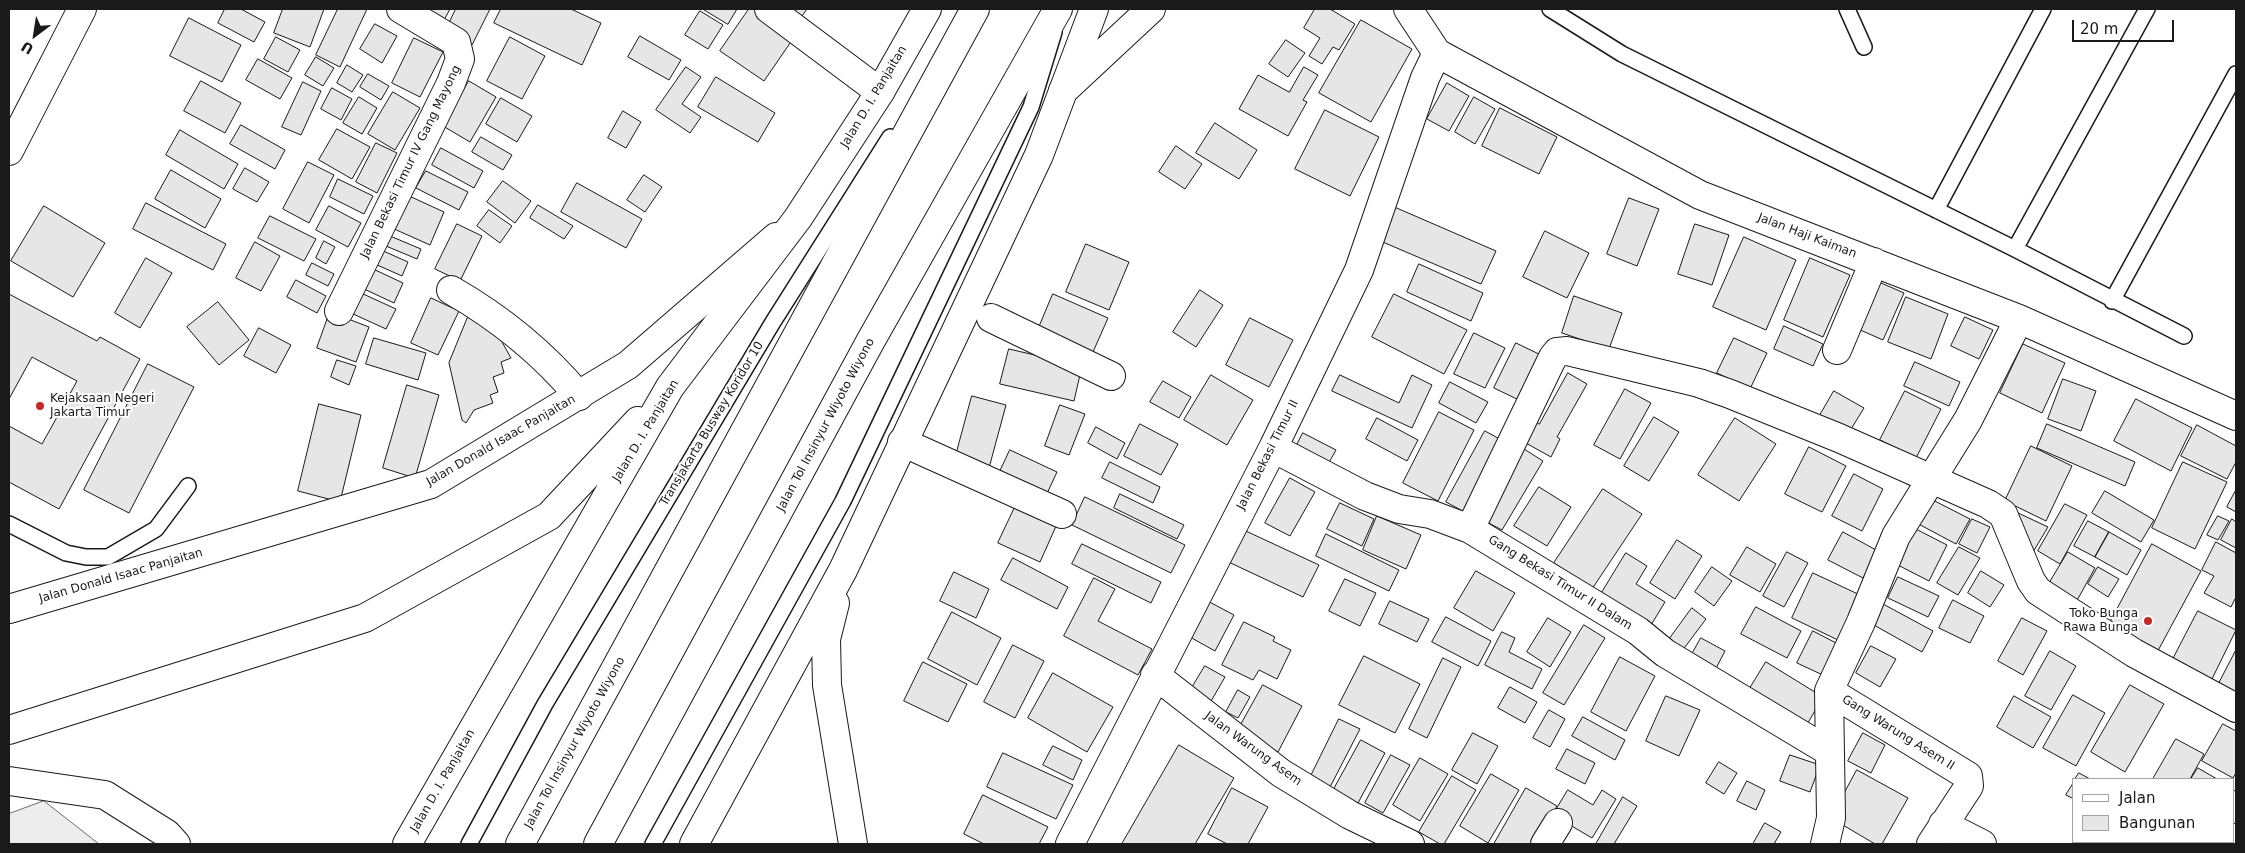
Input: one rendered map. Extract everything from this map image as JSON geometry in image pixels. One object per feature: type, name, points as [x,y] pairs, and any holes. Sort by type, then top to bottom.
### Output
[{"type":"main road","points":[[9,151],[82,9]]},
{"type":"main road","name":"Jalan Bekasi Timur IV Gang Mayong","points":[[339,311],[451,83],[460,59],[456,42],[402,9]]},
{"type":"main road","points":[[769,9],[880,92],[914,9]]},
{"type":"main road","name":"Jalan D. I. Panjaitan","points":[[406,844],[670,387],[798,218],[880,92],[927,9]]},
{"type":"main road","name":"Jalan Tol Insinyur Wiyoto Wiyono","points":[[520,844],[975,9]]},
{"type":"main road","name":"Jalan Tol Insinyur Wiyoto Wiyono","points":[[598,844],[866,351],[1031,53],[1059,9]]},
{"type":"main road","points":[[694,844],[842,570],[1039,155],[1094,9]]},
{"type":"main road","points":[[1063,91],[1151,9]]},
{"type":"main road","name":"Jalan Haji Kaiman","points":[[1408,9],[1437,53],[1700,195],[2019,319],[2236,416]]},
{"type":"main road","name":"Jalan Bekasi Timur II","points":[[1070,844],[1273,448],[1360,270],[1425,78],[1437,53]]},
{"type":"main road","name":"Jalan Donald Isaac Panjaitan","points":[[9,609],[431,484],[580,396],[628,365],[798,218]]},
{"type":"main road","points":[[1836,350],[1874,262]]},
{"type":"main road","points":[[451,290],[490,314],[523,340],[553,365],[580,396]]},
{"type":"main road","points":[[991,318],[1111,376]]},
{"type":"main road","points":[[1825,844],[1831,818],[1829,690],[1861,622],[1896,536],[1968,420],[2019,319]]},
{"type":"main road","points":[[1470,529],[1553,357],[1557,352],[1567,351],[1699,383],[1839,438],[1988,504],[2004,514],[2031,581],[2038,591],[2134,653],[2236,708]]},
{"type":"main road","points":[[9,730],[365,618],[549,516],[670,387]]},
{"type":"main road","points":[[902,442],[1062,514]]},
{"type":"main road","name":"Gang Bekasi Timur II Dalam","points":[[1273,448],[1365,496],[1399,509],[1430,514],[1470,529],[1638,632],[1665,652],[1830,752]]},
{"type":"main road","points":[[842,570],[826,639],[827,685],[853,844]]},
{"type":"main road","name":"Jalan Warung Asem","points":[[1155,675],[1281,772],[1350,815],[1410,844]]},
{"type":"main road","name":"Gang Warung Asem II","points":[[1829,690],[1968,776],[1969,786],[1937,834]]},
{"type":"main road","points":[[9,781],[106,796],[167,834],[176,844]]},
{"type":"main road","points":[[1937,834],[1982,844]]},
{"type":"lane","name":"Transjakarta Busway Koridor 10","points":[[469,844],[545,704],[773,322],[883,150],[963,9]]},
{"type":"lane","points":[[653,844],[843,501],[1031,107],[1049,56],[1059,9]]},
{"type":"lane","points":[[1550,9],[1622,54],[2015,249],[2184,336]]},
{"type":"lane","points":[[1847,9],[1864,47]]},
{"type":"lane","points":[[1936,210],[2043,9]]},
{"type":"lane","points":[[2015,249],[2147,9]]},
{"type":"lane","points":[[2112,300],[2236,74]]},
{"type":"lane","points":[[9,524],[66,553],[86,557],[108,557],[156,529],[188,486]]},
{"type":"shaded area","points":[[44,801],[99,844],[9,844],[9,814]]},
{"type":"building","points":[[225,9],[241,9],[265,22],[254,42],[218,23]]},
{"type":"building","points":[[283,9],[324,9],[310,47],[274,33]]},
{"type":"building","points":[[338,9],[367,9],[340,67],[316,55]]},
{"type":"building","points":[[419,9],[450,9],[442,24]]},
{"type":"building","points":[[456,9],[490,9],[472,45],[445,32]]},
{"type":"building","points":[[501,9],[571,9],[601,23],[582,65],[494,23]]},
{"type":"building","points":[[703,9],[737,9],[728,24]]},
{"type":"building","points":[[749,9],[761,9],[797,33],[764,81],[720,51]]},
{"type":"building","points":[[781,9],[807,9],[799,20]]},
{"type":"building","points":[[1315,9],[1330,9],[1355,24],[1339,50],[1333,47],[1322,64],[1309,56],[1320,38],[1304,28]]},
{"type":"building","points":[[700,11],[723,25],[708,49],[685,35]]},
{"type":"building","points":[[189,18],[241,45],[222,82],[170,56]]},
{"type":"building","points":[[1361,20],[1412,49],[1371,122],[1319,93]]},
{"type":"building","points":[[375,24],[397,36],[382,63],[360,49]]},
{"type":"building","points":[[640,36],[681,60],[669,80],[628,57]]},
{"type":"building","points":[[276,37],[300,50],[288,72],[264,59]]},
{"type":"building","points":[[510,37],[545,56],[522,99],[487,81]]},
{"type":"building","points":[[414,38],[443,52],[420,97],[392,83]]},
{"type":"building","points":[[1286,40],[1305,53],[1288,77],[1269,64]]},
{"type":"building","points":[[316,57],[334,68],[323,86],[305,75]]},
{"type":"building","points":[[258,59],[292,78],[280,99],[246,80]]},
{"type":"building","points":[[347,65],[363,75],[352,92],[337,83]]},
{"type":"building","points":[[686,67],[701,77],[682,104],[701,117],[690,133],[656,110]]},
{"type":"building","points":[[1304,67],[1318,75],[1303,100],[1307,102],[1288,136],[1239,109],[1258,75],[1289,92]]},
{"type":"building","points":[[368,74],[389,86],[381,100],[360,87]]},
{"type":"building","points":[[716,77],[775,113],[758,142],[698,107]]},
{"type":"building","points":[[201,81],[241,103],[225,133],[184,111]]},
{"type":"building","points":[[469,81],[496,97],[470,142],[443,126]]},
{"type":"building","points":[[303,82],[321,91],[301,135],[282,127]]},
{"type":"building","points":[[1447,83],[1469,96],[1449,131],[1427,119]]},
{"type":"building","points":[[332,88],[352,99],[341,120],[321,109]]},
{"type":"building","points":[[393,92],[420,108],[395,150],[368,134]]},
{"type":"building","points":[[359,97],[377,108],[362,134],[343,123]]},
{"type":"building","points":[[1474,97],[1495,109],[1475,144],[1455,132]]},
{"type":"building","points":[[501,98],[532,116],[517,142],[486,124]]},
{"type":"building","points":[[1500,108],[1557,137],[1539,174],[1482,146]]},
{"type":"building","points":[[1325,110],[1379,137],[1350,196],[1295,169]]},
{"type":"building","points":[[623,111],[641,122],[626,148],[608,138]]},
{"type":"building","points":[[1215,123],[1257,150],[1239,179],[1196,153]]},
{"type":"building","points":[[241,125],[285,150],[275,169],[230,144]]},
{"type":"building","points":[[337,129],[370,147],[352,179],[319,160]]},
{"type":"building","points":[[180,130],[238,164],[224,189],[166,155]]},
{"type":"building","points":[[481,137],[512,155],[503,170],[472,152]]},
{"type":"building","points":[[376,143],[397,153],[377,193],[356,182]]},
{"type":"building","points":[[1176,146],[1202,164],[1185,189],[1159,172]]},
{"type":"building","points":[[441,148],[483,171],[474,188],[432,165]]},
{"type":"building","points":[[308,162],[334,175],[309,223],[283,209]]},
{"type":"building","points":[[245,168],[269,182],[257,202],[233,189]]},
{"type":"building","points":[[171,170],[221,199],[205,228],[155,199]]},
{"type":"building","points":[[426,171],[468,192],[459,210],[416,188]]},
{"type":"building","points":[[644,175],[662,187],[645,212],[627,200]]},
{"type":"building","points":[[338,179],[373,196],[364,214],[330,197]]},
{"type":"building","points":[[503,181],[531,201],[515,223],[487,202]]},
{"type":"building","points":[[577,183],[642,219],[626,248],[561,212]]},
{"type":"building","points":[[407,195],[444,212],[430,245],[392,228]]},
{"type":"building","points":[[1629,198],[1659,209],[1637,266],[1607,254]]},
{"type":"building","points":[[146,203],[226,244],[213,270],[133,229]]},
{"type":"building","points":[[538,205],[573,226],[564,239],[530,218]]},
{"type":"building","points":[[44,206],[105,243],[73,297],[11,261]]},
{"type":"building","points":[[329,206],[361,223],[348,247],[316,230]]},
{"type":"building","points":[[1392,206],[1496,251],[1481,284],[1378,240]]},
{"type":"building","points":[[489,210],[512,226],[500,243],[477,226]]},
{"type":"building","points":[[270,216],[316,239],[304,261],[258,238]]},
{"type":"building","points":[[457,224],[482,236],[460,281],[435,269]]},
{"type":"building","points":[[1695,224],[1729,235],[1712,285],[1678,274]]},
{"type":"building","points":[[1545,231],[1589,253],[1567,298],[1523,277]]},
{"type":"building","points":[[390,236],[421,249],[417,259],[386,246]]},
{"type":"building","points":[[1744,237],[1796,260],[1766,330],[1713,307]]},
{"type":"building","points":[[324,241],[335,247],[326,264],[316,258]]},
{"type":"building","points":[[255,242],[280,256],[261,291],[236,278]]},
{"type":"building","points":[[1086,244],[1129,262],[1109,310],[1066,292]]},
{"type":"building","points":[[381,250],[408,262],[402,276],[375,264]]},
{"type":"building","points":[[146,258],[172,273],[140,328],[115,313]]},
{"type":"building","points":[[1810,258],[1850,275],[1823,337],[1784,320]]},
{"type":"building","points":[[312,263],[334,274],[328,286],[306,275]]},
{"type":"building","points":[[1419,264],[1483,293],[1471,321],[1407,292]]},
{"type":"building","points":[[371,268],[403,283],[394,303],[362,288]]},
{"type":"building","points":[[1872,279],[1904,293],[1883,340],[1851,326]]},
{"type":"building","points":[[296,280],[326,296],[317,313],[287,297]]},
{"type":"building","points":[[1200,290],[1223,305],[1196,347],[1173,332]]},
{"type":"building","points":[[361,293],[396,309],[386,329],[351,313]]},
{"type":"building","name":"Kejaksaan Negeri Jakarta Timur","points":[[9,294],[97,341],[100,337],[140,359],[59,509],[9,482],[9,426],[42,444],[77,381],[32,357],[9,399]]},
{"type":"building","points":[[1053,294],[1108,318],[1089,361],[1035,337]]},
{"type":"building","points":[[1394,294],[1467,330],[1444,374],[1372,337]]},
{"type":"building","points":[[1574,296],[1622,313],[1609,349],[1562,333]]},
{"type":"building","points":[[1906,297],[1948,314],[1931,359],[1888,342]]},
{"type":"building","points":[[431,298],[459,311],[438,355],[411,343]]},
{"type":"building","points":[[218,302],[249,340],[219,365],[187,327]]},
{"type":"building","points":[[330,312],[369,327],[356,362],[317,348]]},
{"type":"building","points":[[468,317],[497,333],[511,358],[501,362],[504,373],[493,377],[498,392],[490,395],[493,403],[474,410],[466,423],[462,420],[449,363]]},
{"type":"building","points":[[1965,317],[1993,330],[1979,359],[1951,346]]},
{"type":"building","points":[[1250,318],[1293,340],[1269,387],[1226,365]]},
{"type":"building","points":[[1784,326],[1823,344],[1813,366],[1774,349]]},
{"type":"building","points":[[259,328],[291,345],[276,373],[244,356]]},
{"type":"building","points":[[1474,333],[1505,348],[1485,388],[1454,374]]},
{"type":"building","points":[[374,338],[426,353],[418,380],[366,364]]},
{"type":"building","points":[[1734,338],[1767,353],[1750,389],[1717,373]]},
{"type":"building","points":[[1516,343],[1545,357],[1523,402],[1494,388]]},
{"type":"building","points":[[2023,344],[2065,363],[2042,413],[2000,393]]},
{"type":"building","points":[[1009,349],[1082,366],[1074,401],[1000,384]]},
{"type":"building","points":[[337,360],[356,366],[349,385],[331,377]]},
{"type":"building","points":[[1915,362],[1960,382],[1949,406],[1904,386]]},
{"type":"building","points":[[148,364],[194,387],[129,513],[84,490]]},
{"type":"building","points":[[1568,373],[1587,384],[1557,437],[1560,439],[1551,457],[1515,437],[1527,416],[1539,424]]},
{"type":"building","points":[[1211,375],[1253,400],[1227,445],[1184,420]]},
{"type":"building","points":[[1340,375],[1399,403],[1412,375],[1432,385],[1412,428],[1332,391]]},
{"type":"building","points":[[2063,379],[2096,391],[2081,431],[2048,419]]},
{"type":"building","points":[[1163,381],[1191,397],[1179,418],[1150,402]]},
{"type":"building","points":[[1450,382],[1488,402],[1476,423],[1439,403]]},
{"type":"building","points":[[407,385],[439,395],[415,478],[383,468]]},
{"type":"building","points":[[1625,389],[1651,403],[1620,459],[1594,445]]},
{"type":"building","points":[[1834,391],[1864,408],[1848,434],[1819,417]]},
{"type":"building","points":[[1905,391],[1941,409],[1916,458],[1880,440]]},
{"type":"building","points":[[972,396],[1006,405],[989,468],[955,459]]},
{"type":"building","points":[[2136,399],[2192,428],[2171,471],[2114,441]]},
{"type":"building","points":[[319,404],[361,415],[340,502],[298,491]]},
{"type":"building","points":[[1060,405],[1085,414],[1069,455],[1045,446]]},
{"type":"building","points":[[1439,412],[1474,430],[1438,501],[1403,483]]},
{"type":"building","points":[[1654,417],[1679,432],[1649,481],[1624,466]]},
{"type":"building","points":[[1377,418],[1418,440],[1407,461],[1366,439]]},
{"type":"building","points":[[1735,418],[1776,444],[1739,501],[1698,475]]},
{"type":"building","points":[[1140,424],[1178,444],[1161,475],[1124,456]]},
{"type":"building","points":[[2047,424],[2135,462],[2125,486],[2037,448]]},
{"type":"building","points":[[2197,425],[2236,446],[2236,462],[2227,479],[2181,456]]},
{"type":"building","points":[[1096,427],[1125,443],[1117,459],[1088,443]]},
{"type":"building","points":[[1485,431],[1509,444],[1472,516],[1446,502]]},
{"type":"building","points":[[1303,433],[1336,450],[1327,466],[1295,449]]},
{"type":"building","points":[[2031,446],[2072,466],[2046,521],[2005,501]]},
{"type":"building","points":[[1809,447],[1846,466],[1822,512],[1785,494]]},
{"type":"building","points":[[1524,449],[1543,461],[1502,530],[1483,520]]},
{"type":"building","points":[[1010,450],[1057,472],[1044,500],[997,478]]},
{"type":"building","points":[[1110,462],[1160,487],[1153,503],[1102,478]]},
{"type":"building","points":[[2183,462],[2227,482],[2195,549],[2152,528]]},
{"type":"building","points":[[1854,474],[1883,489],[1862,531],[1832,516]]},
{"type":"building","points":[[1290,478],[1315,492],[1290,536],[1265,523]]},
{"type":"building","points":[[1539,487],[1571,507],[1547,546],[1514,526]]},
{"type":"building","points":[[1603,489],[1642,514],[1592,589],[1554,563]]},
{"type":"building","points":[[2236,490],[2236,512],[2227,507]]},
{"type":"building","points":[[2105,491],[2154,520],[2141,542],[2092,513]]},
{"type":"building","points":[[1120,494],[1184,525],[1177,539],[1114,508]]},
{"type":"building","points":[[1923,495],[1970,519],[1956,544],[1911,520]]},
{"type":"building","points":[[1085,497],[1185,545],[1171,573],[1072,525]]},
{"type":"building","points":[[1340,503],[1374,519],[1362,546],[1327,529]]},
{"type":"building","points":[[2065,504],[2087,515],[2060,564],[2038,551]]},
{"type":"building","points":[[1016,505],[1057,524],[1040,562],[998,543]]},
{"type":"building","points":[[2016,512],[2048,527],[2030,557]]},
{"type":"building","points":[[1377,516],[1421,535],[1406,569],[1363,550]]},
{"type":"building","points":[[2218,516],[2229,521],[2218,540],[2207,535]]},
{"type":"building","points":[[1972,519],[1990,527],[1977,553],[1959,544]]},
{"type":"building","points":[[2232,519],[2236,522],[2236,548],[2221,540]]},
{"type":"building","points":[[2088,521],[2109,532],[2095,557],[2074,546]]},
{"type":"building","points":[[1235,526],[1319,565],[1303,597],[1220,558]]},
{"type":"building","points":[[1910,526],[1947,545],[1929,581],[1892,562]]},
{"type":"building","points":[[1843,532],[1878,551],[1863,578],[1828,560]]},
{"type":"building","points":[[2109,532],[2141,550],[2127,575],[2095,557]]},
{"type":"building","points":[[1326,534],[1399,570],[1389,591],[1316,556]]},
{"type":"building","points":[[1677,540],[1702,556],[1675,599],[1650,583]]},
{"type":"building","points":[[2216,542],[2236,553],[2236,597],[2231,607],[2204,593],[2214,576],[2202,570]]},
{"type":"building","points":[[1082,544],[1161,582],[1151,603],[1072,564]]},
{"type":"building","points":[[2152,544],[2201,571],[2154,658],[2105,632]]},
{"type":"building","points":[[1747,547],[1776,564],[1760,592],[1730,575]]},
{"type":"building","points":[[1959,547],[1980,558],[1958,595],[1937,583]]},
{"type":"building","points":[[1787,552],[1808,563],[1784,607],[1763,596]]},
{"type":"building","points":[[2068,552],[2095,568],[2075,604],[2047,587]]},
{"type":"building","points":[[1626,553],[1647,566],[1636,584],[1665,602],[1648,630],[1598,599]]},
{"type":"building","points":[[1013,558],[1068,587],[1057,609],[1001,580]]},
{"type":"building","points":[[1712,567],[1732,581],[1714,606],[1695,592]]},
{"type":"building","points":[[2098,567],[2119,579],[2108,597],[2088,584]]},
{"type":"building","points":[[1476,571],[1515,593],[1493,631],[1454,608]]},
{"type":"building","points":[[1981,571],[2004,585],[1990,607],[1968,593]]},
{"type":"building","points":[[954,572],[989,589],[976,618],[940,601]]},
{"type":"building","points":[[1813,573],[1860,595],[1838,640],[1792,618]]},
{"type":"building","points":[[1898,577],[1939,596],[1928,617],[1888,598]]},
{"type":"building","points":[[1094,578],[1115,589],[1098,621],[1152,649],[1138,675],[1064,636]]},
{"type":"building","points":[[1345,579],[1376,593],[1360,626],[1329,611]]},
{"type":"building","points":[[1200,597],[1234,615],[1215,651],[1181,632]]},
{"type":"building","points":[[1953,600],[1984,616],[1970,643],[1939,628]]},
{"type":"building","points":[[1390,601],[1429,619],[1417,642],[1379,624]]},
{"type":"building","points":[[1883,604],[1933,631],[1922,652],[1872,624]]},
{"type":"building","points":[[1756,607],[1801,631],[1787,658],[1741,634]]},
{"type":"building","points":[[1692,608],[1706,619],[1682,651],[1668,641]]},
{"type":"building","points":[[2198,611],[2236,630],[2210,683],[2171,663]]},
{"type":"building","points":[[952,612],[1001,638],[977,685],[928,659]]},
{"type":"building","points":[[1446,617],[1491,641],[1478,666],[1432,642]]},
{"type":"building","points":[[1548,618],[1571,632],[1550,667],[1527,652]]},
{"type":"building","points":[[2022,618],[2047,631],[2023,675],[1998,661]]},
{"type":"building","points":[[1244,622],[1275,637],[1273,641],[1291,650],[1277,679],[1259,670],[1253,680],[1222,665]]},
{"type":"building","points":[[1584,625],[1605,638],[1564,705],[1543,693]]},
{"type":"building","points":[[1813,631],[1840,645],[1825,676],[1797,663]]},
{"type":"building","points":[[1502,632],[1515,638],[1509,652],[1542,669],[1532,689],[1485,665]]},
{"type":"building","points":[[1701,638],[1725,651],[1711,678],[1686,665]]},
{"type":"building","points":[[1013,645],[1044,661],[1015,718],[984,702]]},
{"type":"building","points":[[1871,646],[1896,659],[1880,687],[1856,673]]},
{"type":"building","points":[[2236,650],[2236,702],[2215,691]]},
{"type":"building","points":[[2050,651],[2076,666],[2051,710],[2025,696]]},
{"type":"building","points":[[1364,656],[1420,684],[1395,733],[1339,705]]},
{"type":"building","points":[[1620,657],[1655,676],[1626,731],[1591,712]]},
{"type":"building","points":[[1443,658],[1461,667],[1427,738],[1409,729]]},
{"type":"building","points":[[923,662],[967,684],[948,722],[904,701]]},
{"type":"building","points":[[1766,662],[1823,697],[1802,733],[1744,698]]},
{"type":"building","points":[[1205,666],[1225,677],[1210,703],[1190,691]]},
{"type":"building","points":[[1053,673],[1113,707],[1087,752],[1028,718]]},
{"type":"building","points":[[1263,685],[1302,706],[1278,752],[1238,730]]},
{"type":"building","points":[[2130,685],[2164,704],[2125,772],[2091,752]]},
{"type":"building","points":[[1510,687],[1537,702],[1525,723],[1498,708]]},
{"type":"building","points":[[1238,690],[1250,697],[1238,718],[1226,712]]},
{"type":"building","points":[[2073,695],[2105,713],[2076,766],[2043,748]]},
{"type":"building","points":[[1666,696],[1700,710],[1679,756],[1646,741]]},
{"type":"building","points":[[2014,696],[2051,717],[2033,748],[1997,727]]},
{"type":"building","points":[[1549,710],[1565,719],[1550,747],[1533,738]]},
{"type":"building","points":[[1583,717],[1625,740],[1615,760],[1572,736]]},
{"type":"building","points":[[1339,719],[1360,729],[1328,791],[1309,780]]},
{"type":"building","points":[[2223,724],[2236,731],[2236,773],[2233,778],[2202,761]]},
{"type":"building","points":[[1473,733],[1498,746],[1477,784],[1452,770]]},
{"type":"building","points":[[1863,733],[1885,745],[1871,773],[1848,761]]},
{"type":"building","points":[[2176,739],[2204,754],[2191,778],[2154,778]]},
{"type":"building","points":[[1361,740],[1385,753],[1358,803],[1334,789]]},
{"type":"building","points":[[1179,745],[1234,778],[1195,844],[1122,844]]},
{"type":"building","points":[[1053,746],[1082,760],[1073,780],[1043,765]]},
{"type":"building","points":[[1567,749],[1595,763],[1585,784],[1556,769]]},
{"type":"building","points":[[1003,753],[1073,785],[1056,819],[987,787]]},
{"type":"building","points":[[1391,755],[1410,765],[1383,813],[1365,803]]},
{"type":"building","points":[[1790,755],[1820,765],[1810,792],[1780,781]]},
{"type":"building","points":[[1420,758],[1448,774],[1420,821],[1393,805]]},
{"type":"building","points":[[1719,762],[1737,773],[1724,794],[1706,783]]},
{"type":"building","points":[[2198,768],[2215,778],[2192,778]]},
{"type":"building","points":[[1857,770],[1908,798],[1882,844],[1875,844],[1831,818]]},
{"type":"building","points":[[2079,773],[2088,778],[2076,778]]},
{"type":"building","points":[[1491,774],[1519,790],[1488,843],[1460,826]]},
{"type":"building","points":[[1452,776],[1476,790],[1444,844],[1440,844],[1419,832]]},
{"type":"building","points":[[1747,781],[1765,790],[1756,810],[1737,801]]},
{"type":"building","points":[[2072,785],[2072,798],[2066,795]]},
{"type":"building","points":[[1232,788],[1268,807],[1248,844],[1227,844],[1208,834]]},
{"type":"building","points":[[1526,788],[1557,806],[1535,844],[1494,844]]},
{"type":"building","points":[[1568,790],[1593,805],[1602,790],[1616,799],[1592,838],[1553,815]]},
{"type":"building","points":[[983,795],[1048,827],[1039,844],[984,844],[964,834]]},
{"type":"building","points":[[1623,797],[1637,806],[1614,844],[1596,844]]},
{"type":"building","points":[[1765,823],[1781,832],[1774,844],[1753,844]]},
{"type":"building","points":[[2146,843],[2184,843],[2183,844]]},
{"type":"place","name":"Kejaksaan Negeri Jakarta Timur","points":[[40,406]]},
{"type":"place","name":"Toko Bunga Rawa Bunga","points":[[2148,621]]}]
